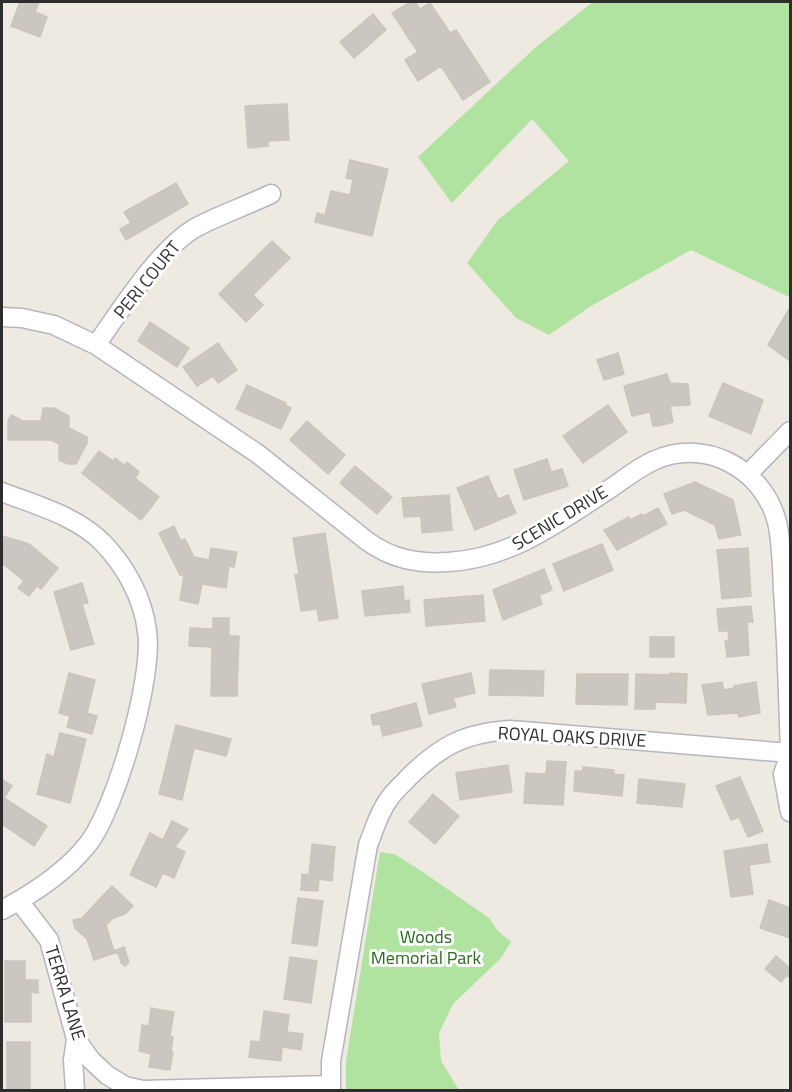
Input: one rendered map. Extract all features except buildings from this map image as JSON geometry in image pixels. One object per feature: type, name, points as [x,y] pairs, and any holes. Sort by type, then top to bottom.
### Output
[{"type":"street","name":"PERI COURT","points":[[96,345],[171,246],[195,228],[271,194]]},
{"type":"street","name":"SCENIC DRIVE","points":[[2,317],[22,318],[54,325],[96,345],[258,454],[367,541],[395,557],[437,563],[477,559],[499,553],[552,527],[644,466],[670,455],[692,453],[729,461],[757,482],[770,502],[779,536],[788,676],[790,753],[783,774],[790,812]]},
{"type":"street","points":[[748,474],[790,431]]},
{"type":"street","points":[[2,492],[74,522],[101,541],[124,568],[139,599],[148,644],[143,689],[126,759],[99,826],[89,843],[66,867],[33,893],[2,910]]},
{"type":"street","name":"ROYAL OAKS DRIVE","points":[[331,1088],[331,1061],[368,845],[389,798],[426,759],[451,744],[480,733],[510,730],[790,753]]},
{"type":"street","name":"TERRA LANE","points":[[19,901],[49,940],[76,1039],[91,1060],[107,1075],[125,1086],[143,1090],[331,1088]]},
{"type":"street","points":[[75,1090],[73,1060],[76,1039]]},
{"type":"green space","points":[[593,2],[790,2],[789,297],[691,250],[591,306],[549,335],[516,318],[467,263],[498,220],[569,161],[532,119],[452,203],[418,157],[536,47]]},
{"type":"green space","name":"Woods Memorial Park","points":[[380,852],[394,854],[420,870],[489,918],[498,931],[511,942],[501,958],[453,1004],[439,1033],[441,1061],[459,1090],[346,1090],[346,1061]]}]
